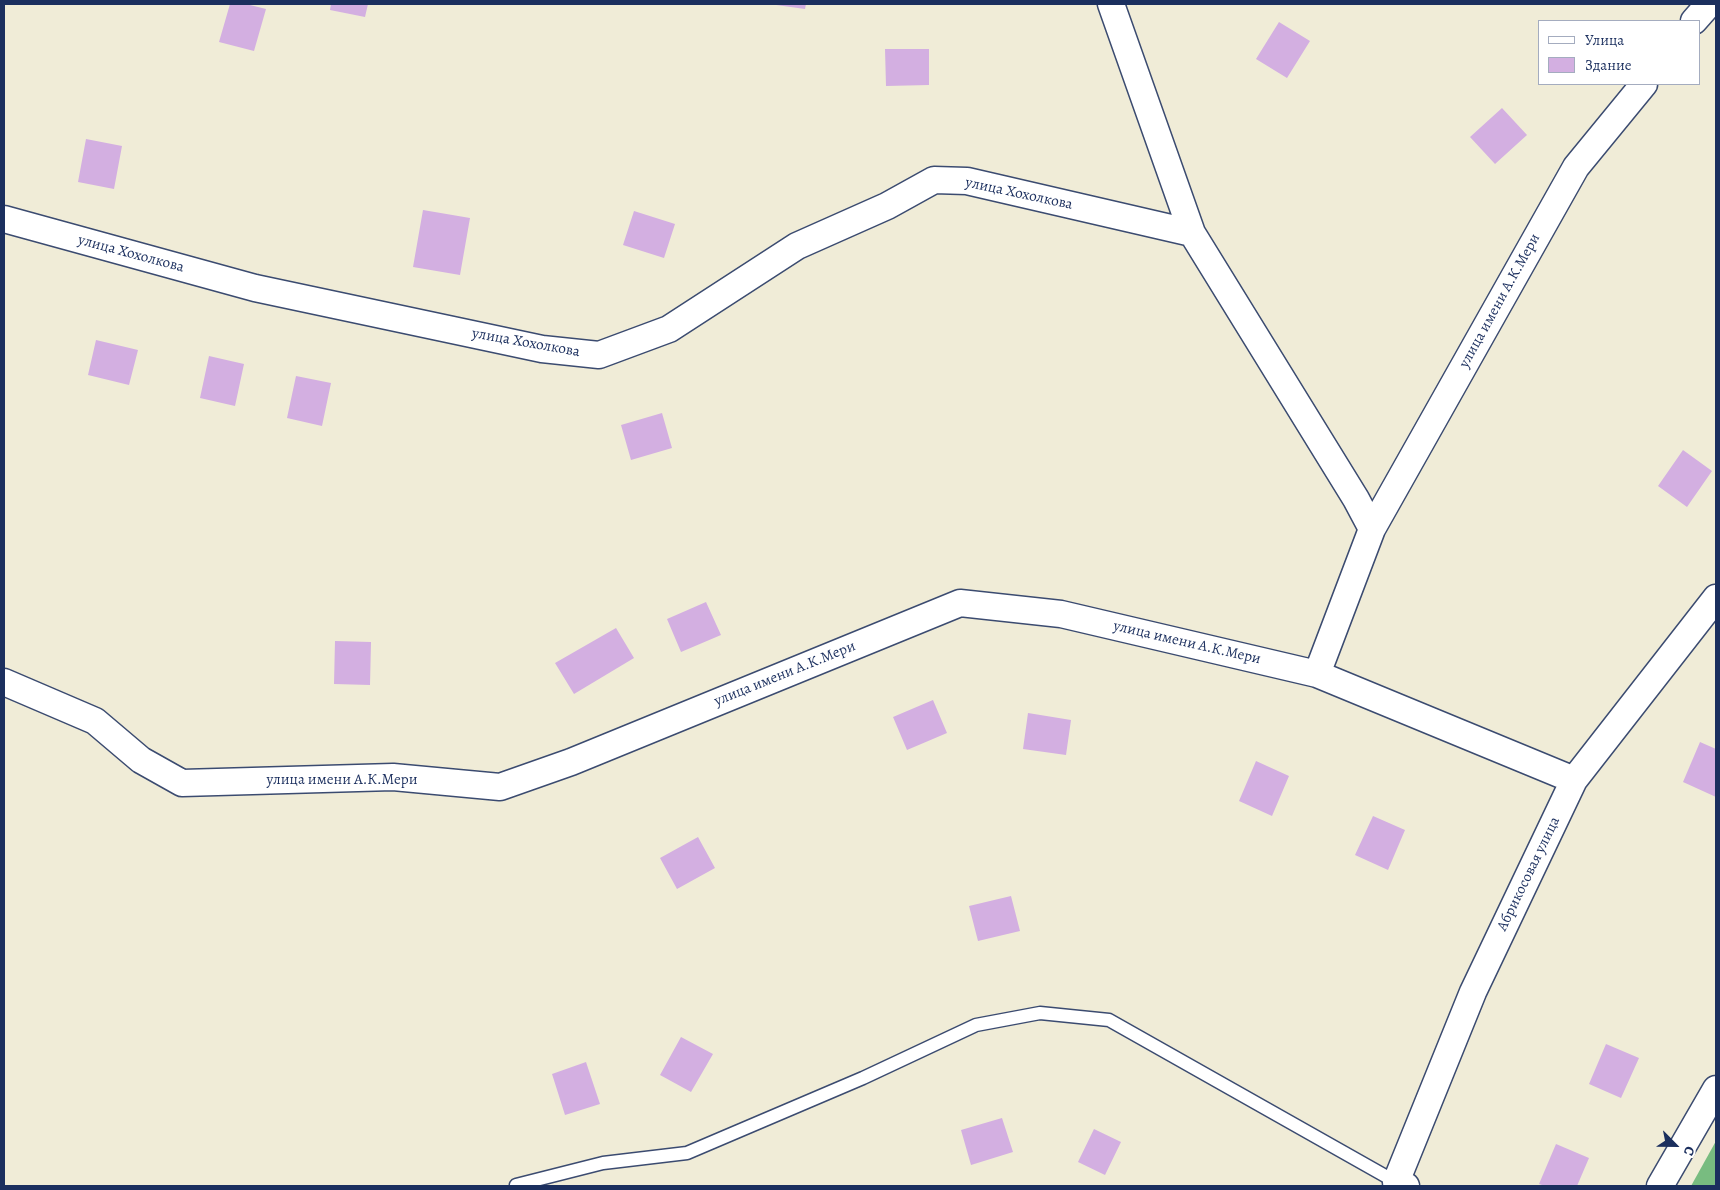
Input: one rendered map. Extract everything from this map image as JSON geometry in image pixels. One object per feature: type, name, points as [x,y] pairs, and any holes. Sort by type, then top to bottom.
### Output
[{"type":"street","points":[[1111,4],[1192,233],[1356,499],[1372,529]]},
{"type":"street","points":[[1695,20],[1709,4]]},
{"type":"street","name":"улица имени А.К.Мери","points":[[1317,674],[1372,529],[1576,167],[1643,85]]},
{"type":"street","name":"улица Хохолкова","points":[[4,219],[255,288],[542,349],[599,355],[669,329],[797,246],[887,206],[934,180],[967,181],[1192,233]]},
{"type":"street","name":"Абрикосовая улица","points":[[1401,1184],[1472,992],[1574,780],[1716,598]]},
{"type":"street","name":"улица имени А.К.Мери","points":[[4,682],[95,721],[141,760],[182,783],[394,778],[500,787],[571,762],[960,602],[1061,614],[1317,674],[1574,780]]},
{"type":"street","points":[[1660,1186],[1716,1088]]},
{"type":"lane","points":[[516,1185],[603,1164],[687,1153],[863,1078],[976,1025],[1040,1013],[1109,1020],[1401,1184]]},
{"type":"green space","points":[[1716,1141],[1716,1186],[1691,1186]]},
{"type":"building","points":[[230,4],[246,4],[266,9],[254,51],[219,42]]},
{"type":"building","points":[[331,4],[368,4],[365,17],[330,10]]},
{"type":"building","points":[[769,4],[806,4],[805,9]]},
{"type":"building","points":[[1279,22],[1310,41],[1287,78],[1256,59]]},
{"type":"building","points":[[885,49],[929,49],[929,85],[886,86]]},
{"type":"building","points":[[1502,108],[1527,135],[1495,164],[1470,137]]},
{"type":"building","points":[[86,139],[122,146],[114,189],[78,182]]},
{"type":"building","points":[[423,210],[470,218],[460,275],[413,267]]},
{"type":"building","points":[[634,211],[675,224],[664,258],[623,245]]},
{"type":"building","points":[[96,340],[138,350],[129,385],[88,375]]},
{"type":"building","points":[[209,356],[244,364],[235,406],[200,398]]},
{"type":"building","points":[[296,376],[331,383],[322,426],[287,418]]},
{"type":"building","points":[[662,413],[672,448],[631,460],[621,425]]},
{"type":"building","points":[[1683,450],[1712,471],[1687,507],[1658,486]]},
{"type":"building","points":[[706,602],[721,635],[681,652],[667,619]]},
{"type":"building","points":[[616,628],[634,658],[574,694],[555,663]]},
{"type":"building","points":[[335,641],[371,642],[370,685],[334,684]]},
{"type":"building","points":[[933,700],[947,733],[907,750],[893,717]]},
{"type":"building","points":[[1028,713],[1071,720],[1066,755],[1023,749]]},
{"type":"building","points":[[1700,742],[1716,749],[1716,797],[1683,782]]},
{"type":"building","points":[[1256,761],[1289,776],[1272,816],[1239,801]]},
{"type":"building","points":[[1373,816],[1405,830],[1388,870],[1355,855]]},
{"type":"building","points":[[698,837],[715,868],[677,889],[660,858]]},
{"type":"building","points":[[1011,896],[1020,931],[978,941],[969,906]]},
{"type":"building","points":[[681,1037],[713,1054],[691,1092],[660,1075]]},
{"type":"building","points":[[1606,1044],[1639,1058],[1621,1098],[1589,1084]]},
{"type":"building","points":[[586,1062],[600,1104],[565,1115],[552,1074]]},
{"type":"building","points":[[1002,1118],[1013,1152],[971,1165],[961,1130]]},
{"type":"building","points":[[1094,1129],[1121,1142],[1105,1175],[1078,1162]]},
{"type":"building","points":[[1556,1144],[1589,1158],[1577,1186],[1545,1186],[1539,1184]]}]
